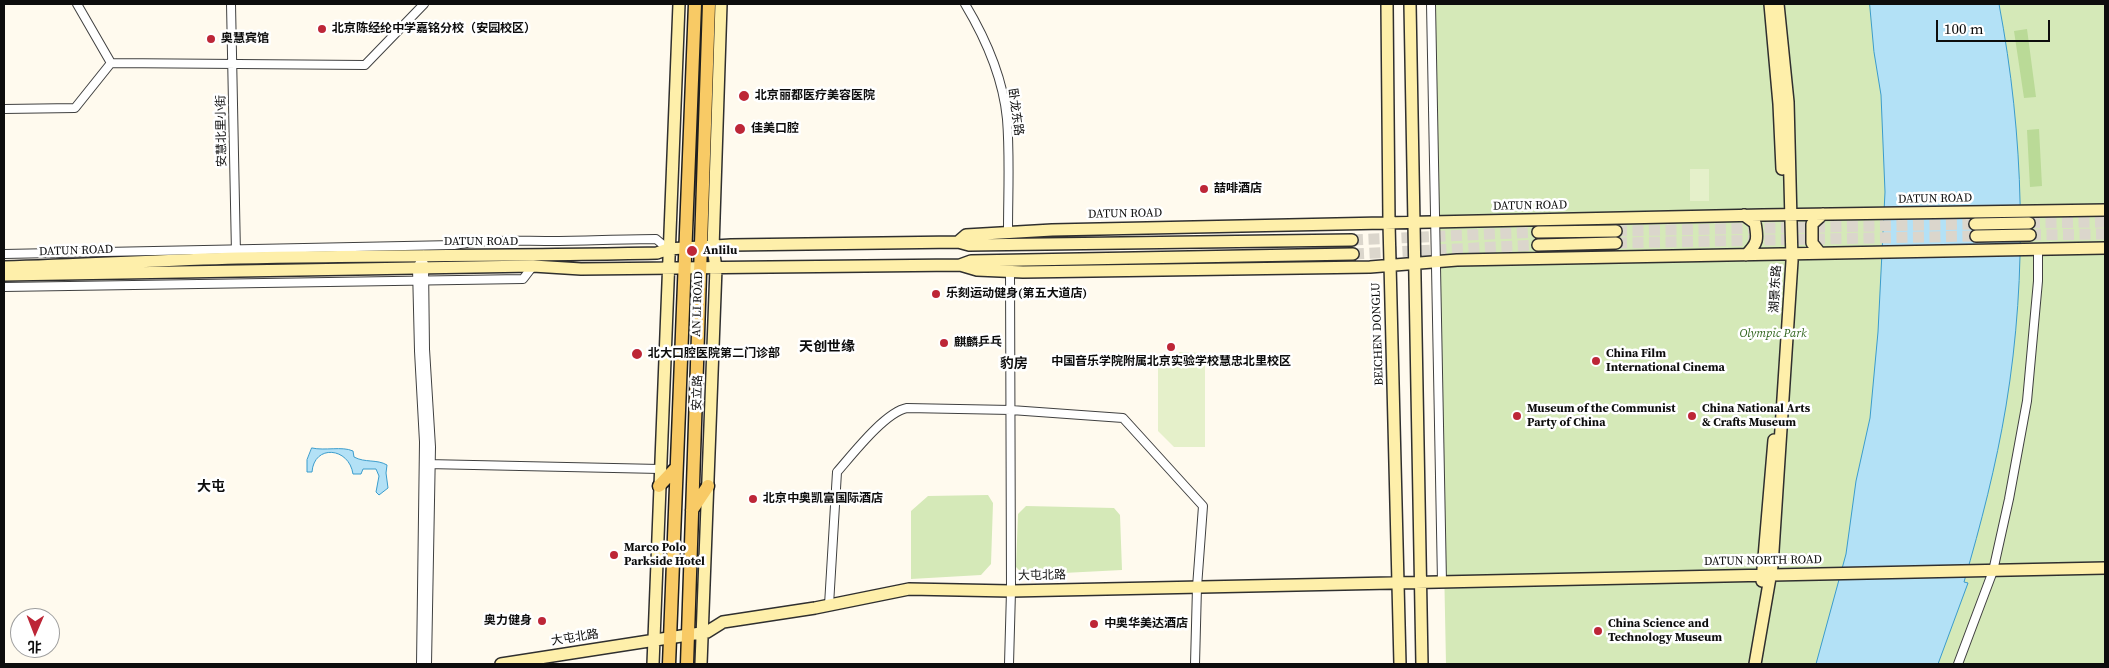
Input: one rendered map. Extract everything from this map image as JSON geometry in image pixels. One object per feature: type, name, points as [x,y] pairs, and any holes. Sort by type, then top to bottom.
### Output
[{"type":"main road","points":[[684,248],[695,4]]},
{"type":"main road","name":"AN LI ROAD","points":[[687,664],[709,4]]},
{"type":"main road","name":"AN LI ROAD","points":[[669,664],[684,248]]},
{"type":"main road","points":[[659,486],[676,468]]},
{"type":"main road","points":[[692,510],[708,486]]},
{"type":"street","points":[[77,4],[111,63]]},
{"type":"street","name":"安慧北里小街","points":[[231,4],[236,254]]},
{"type":"street","points":[[111,63],[365,65],[424,4]]},
{"type":"street","points":[[653,664],[679,4]]},
{"type":"street","name":"安立路","points":[[701,664],[716,268],[713,248],[721,4]]},
{"type":"street","name":"卧龙东路","points":[[965,4],[989,50],[1005,105],[1008,132],[1008,231]]},
{"type":"street","name":"BEICHEN DONGLU","points":[[1387,4],[1389,222],[1400,664]]},
{"type":"street","points":[[1410,4],[1422,664]]},
{"type":"street","points":[[1431,4],[1442,582]]},
{"type":"street","name":"湖景东路","points":[[1770,4],[1788,215]]},
{"type":"street","name":"湖景东路","points":[[1755,664],[1767,575],[1783,422],[1788,254],[1788,102],[1778,4]]},
{"type":"street","points":[[4,109],[75,108],[111,63]]},
{"type":"street","name":"DATUN ROAD","points":[[1976,224],[2105,210]]},
{"type":"street","name":"DATUN ROAD","points":[[958,242],[966,235],[1008,231],[1389,222],[1879,213],[2029,217]]},
{"type":"street","points":[[1820,253],[1812,243],[1812,224],[1823,214]]},
{"type":"street","points":[[1744,215],[1755,223],[1757,233],[1756,245],[1746,255]]},
{"type":"street","points":[[1538,232],[1616,231]]},
{"type":"street","points":[[1976,236],[2030,235]]},
{"type":"street","points":[[4,254],[236,254],[454,245],[474,241],[511,240],[656,239],[668,249]]},
{"type":"street","name":"DATUN ROAD","points":[[4,267],[236,254],[485,256],[657,253],[668,249],[713,248],[731,245],[958,242],[969,245],[993,245],[1352,240]]},
{"type":"street","points":[[1538,245],[1616,243]]},
{"type":"street","points":[[716,268],[960,265],[977,270],[1010,272],[1390,266],[1436,262],[2105,248]]},
{"type":"street","points":[[1958,664],[1993,571],[2009,499],[2027,401],[2038,281],[2034,249]]},
{"type":"street","points":[[960,265],[971,261],[1353,254]]},
{"type":"street","points":[[424,255],[421,267],[421,280],[427,464],[427,664]]},
{"type":"street","points":[[4,287],[523,279],[532,266]]},
{"type":"street","name":"DATUN ROAD","points":[[4,275],[421,267],[716,268]]},
{"type":"street","points":[[1009,664],[1011,591],[1010,272]]},
{"type":"street","points":[[829,605],[837,472],[848,457],[894,412],[899,410],[1011,410],[1123,418],[1203,506],[1197,587],[1195,664]]},
{"type":"street","points":[[427,464],[660,469]]},
{"type":"street","points":[[421,664],[427,464]]},
{"type":"street","name":"DATUN NORTH ROAD","points":[[1421,583],[2105,568]]},
{"type":"street","name":"湖景东路","points":[[1748,664],[1767,575]]},
{"type":"street","name":"大屯北路","points":[[500,664],[702,632],[723,622],[909,590],[1011,591],[1421,583]]},
{"type":"green space","name":"Olympic Park","points":[[1433,4],[2105,4],[2105,664],[1446,664]]},
{"type":"green space","points":[[2027,29],[2036,97],[2024,98],[2014,31]]},
{"type":"green space","points":[[2039,129],[2042,186],[2030,187],[2027,130]]},
{"type":"green space","points":[[1690,169],[1709,169],[1709,201],[1690,201]]},
{"type":"green space","points":[[1178,352],[1205,353],[1205,447],[1174,447],[1158,431],[1158,364]]},
{"type":"green space","points":[[988,495],[993,503],[991,564],[981,575],[911,579],[911,511],[928,496]]},
{"type":"green space","points":[[1026,506],[1114,508],[1120,515],[1122,570],[1024,575],[1016,567],[1018,514]]},
{"type":"water","points":[[1870,4],[1999,4],[2014,104],[2018,154],[2020,255],[2018,306],[2013,356],[1998,451],[1964,582],[1968,583],[1938,664],[1816,664],[1846,554],[1856,481],[1870,418],[1878,332],[1885,192],[1881,95],[1874,52]]},
{"type":"water","points":[[312,448],[349,450],[353,451],[354,457],[358,459],[387,465],[388,488],[379,495],[376,492],[379,476],[376,469],[363,469],[361,474],[353,474],[345,458],[332,452],[325,453],[319,457],[314,463],[312,472],[307,472],[307,460]]},
{"type":"tunnel","points":[[2029,223],[2105,222]]},
{"type":"tunnel","points":[[1616,231],[1975,224]]},
{"type":"tunnel","points":[[1352,240],[1538,232]]},
{"type":"tunnel","points":[[2030,235],[2105,234]]},
{"type":"tunnel","points":[[1616,243],[1976,236]]},
{"type":"tunnel","points":[[1353,254],[1538,245]]},
{"type":"place","name":"北京陈经纶中学嘉铭分校（安园校区）","points":[[322,29]]},
{"type":"place","name":"奥慧宾馆","points":[[211,39]]},
{"type":"place","name":"北京丽都医疗美容医院","points":[[744,96]]},
{"type":"place","name":"佳美口腔","points":[[740,129]]},
{"type":"place","name":"喆啡酒店","points":[[1204,189]]},
{"type":"place","name":"Anlilu","points":[[692,251]]},
{"type":"place","name":"乐刻运动健身(第五大道店)","points":[[936,294]]},
{"type":"place","name":"麒麟乒乓","points":[[944,343]]},
{"type":"place","name":"中国音乐学院附属北京实验学校慧忠北里校区","points":[[1171,347]]},
{"type":"place","name":"北大口腔医院第二门诊部","points":[[637,354]]},
{"type":"place","name":"China Film International Cinema","points":[[1596,361]]},
{"type":"place","name":"Museum of the Communist Party of China","points":[[1517,416]]},
{"type":"place","name":"China National Arts & Crafts Museum","points":[[1692,416]]},
{"type":"place","name":"北京中奥凯富国际酒店","points":[[753,499]]},
{"type":"place","name":"Marco Polo Parkside Hotel","points":[[614,555]]},
{"type":"place","name":"奥力健身","points":[[542,621]]},
{"type":"place","name":"中奥华美达酒店","points":[[1094,624]]},
{"type":"place","name":"China Science and Technology Museum","points":[[1598,631]]},
{"type":"district","name":"天创世缘","points":[[827,347]]},
{"type":"district","name":"豹房","points":[[1014,364]]},
{"type":"district","name":"大屯","points":[[211,487]]}]
